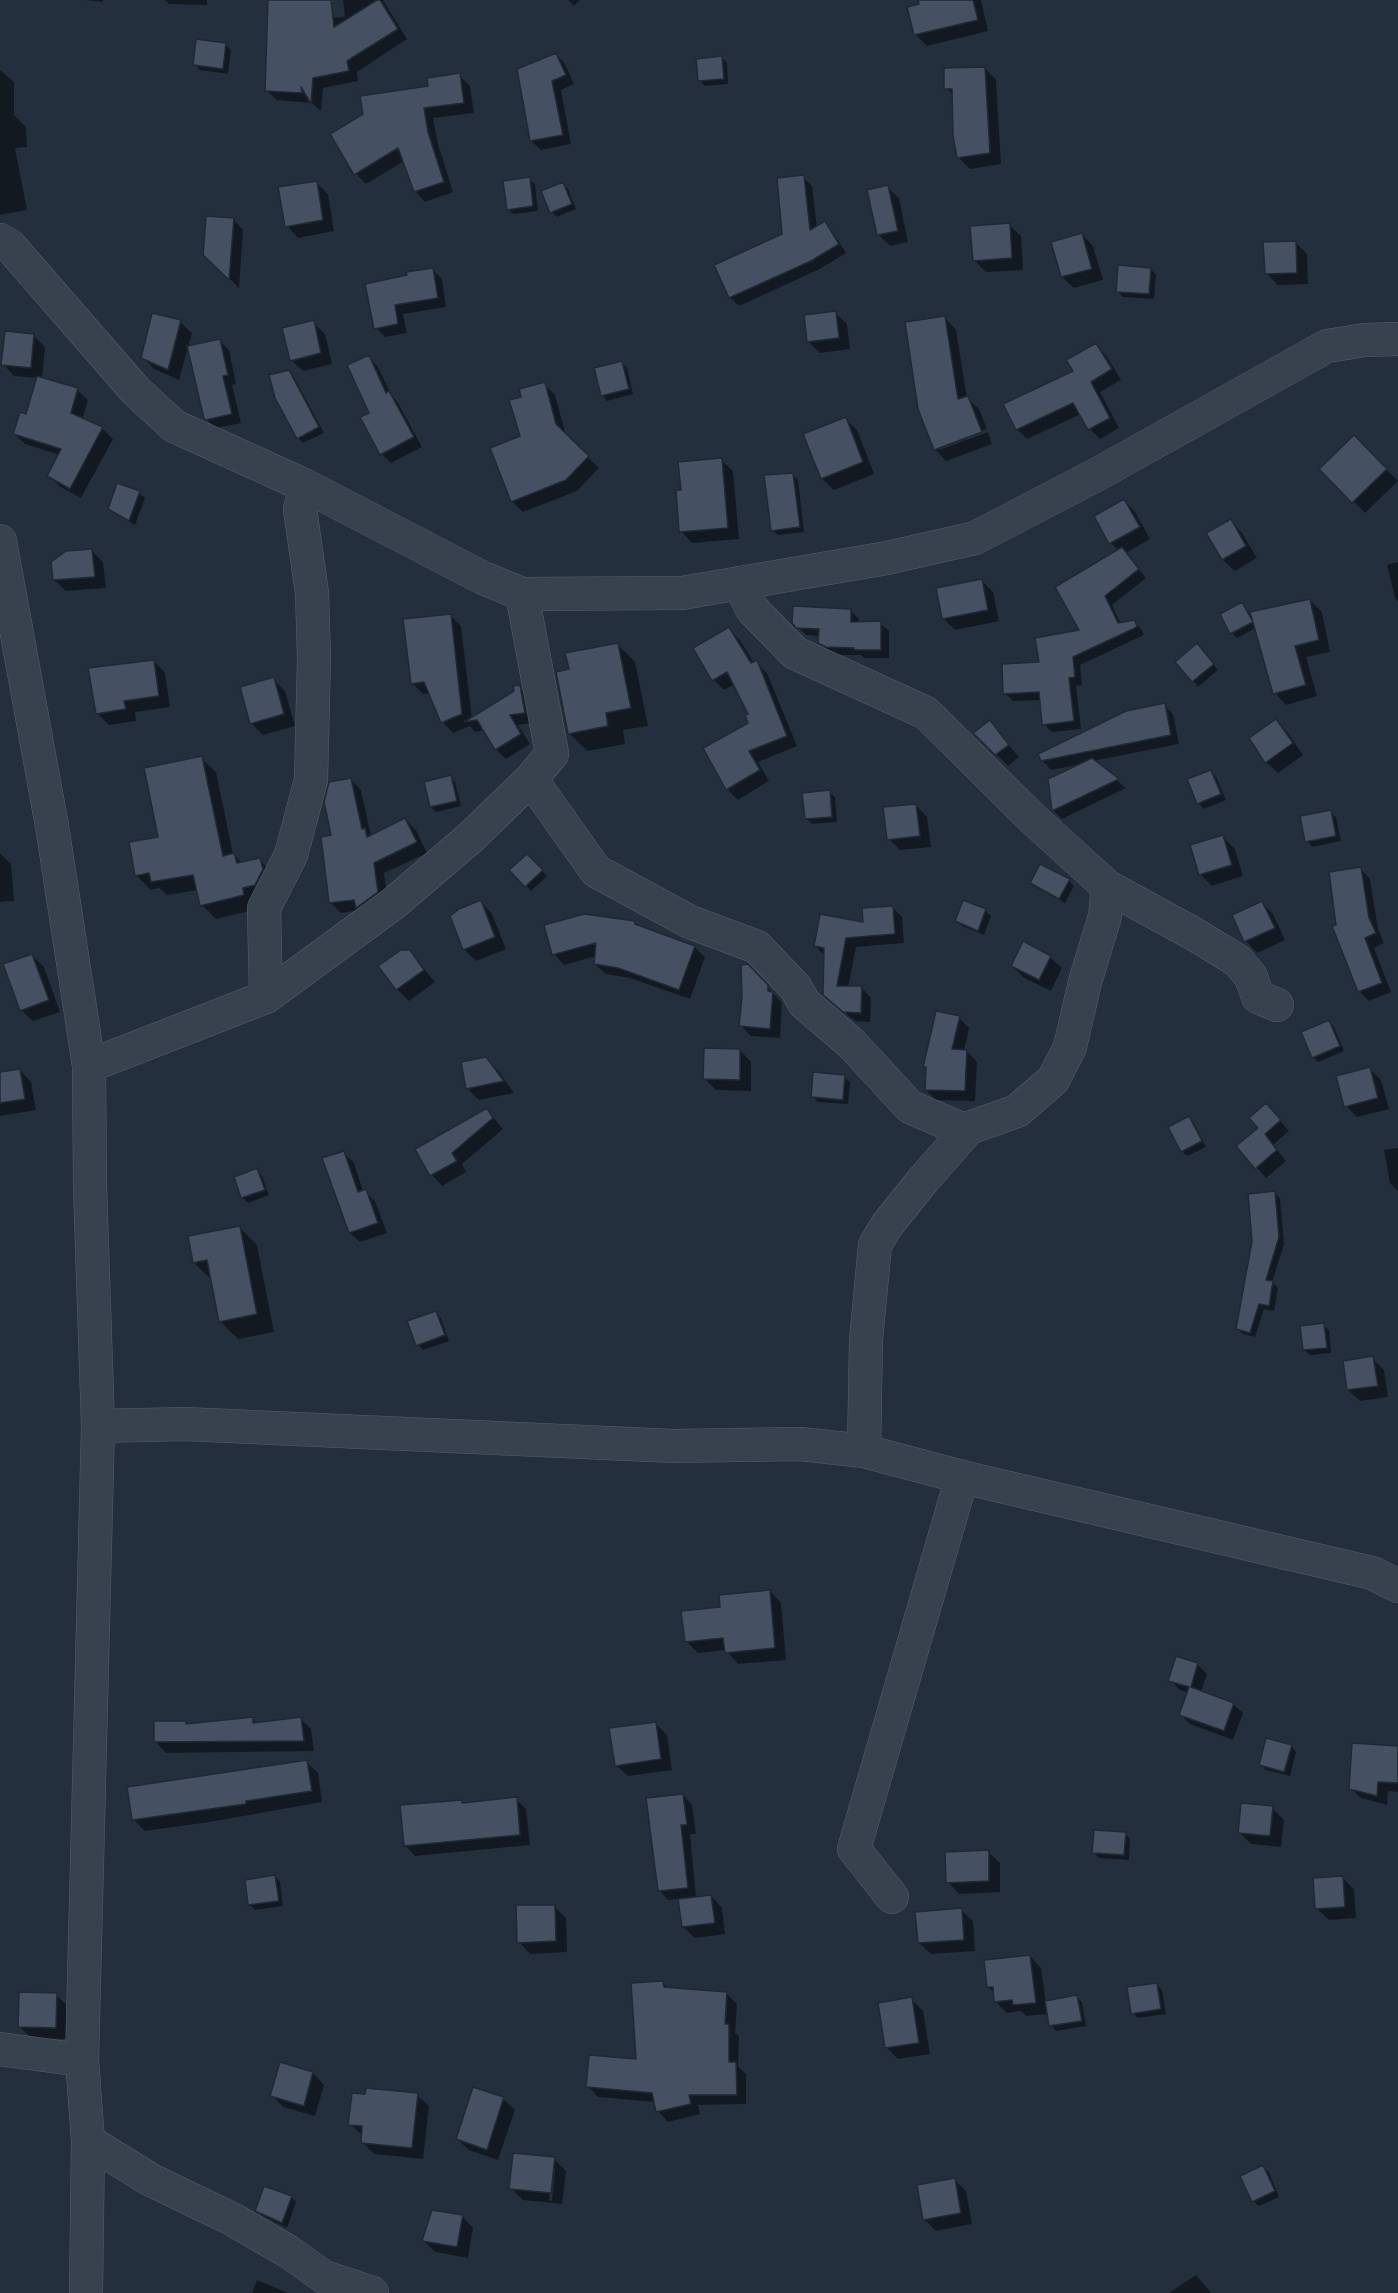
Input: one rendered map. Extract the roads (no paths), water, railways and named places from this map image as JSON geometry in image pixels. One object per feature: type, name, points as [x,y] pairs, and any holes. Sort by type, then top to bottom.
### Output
[{"type":"street","points":[[0,240],[9,244],[136,391],[174,426],[306,486],[483,578],[522,594],[682,593],[887,558],[975,538],[1098,474],[1327,346],[1365,340],[1398,339]]},
{"type":"street","points":[[266,997],[264,908],[291,855],[311,780],[314,658],[312,593],[300,510],[306,486]]},
{"type":"street","points":[[0,541],[52,826],[89,1066],[90,1186],[98,1426],[82,2060],[88,2141],[86,2293]]},
{"type":"street","points":[[739,583],[752,609],[795,653],[926,713],[1033,819],[1108,887],[1238,961],[1251,977],[1258,997],[1277,1005]]},
{"type":"street","points":[[89,1066],[266,997],[394,903],[470,838],[531,779],[552,754],[522,594]]},
{"type":"street","points":[[531,779],[596,871],[690,922],[757,947],[796,988],[804,1003],[852,1044],[910,1107],[966,1131]]},
{"type":"street","points":[[864,1451],[866,1340],[875,1245],[924,1179],[969,1128],[1017,1111],[1053,1080],[1071,1047],[1085,982],[1105,916],[1108,887]]},
{"type":"street","points":[[98,1426],[185,1424],[673,1446],[800,1444],[864,1451],[962,1477],[1372,1573],[1398,1586]]},
{"type":"street","points":[[892,1896],[854,1849],[962,1477]]},
{"type":"street","points":[[0,2049],[82,2060]]},
{"type":"street","points":[[88,2141],[151,2180],[232,2219],[289,2252],[324,2277],[372,2293]]}]
